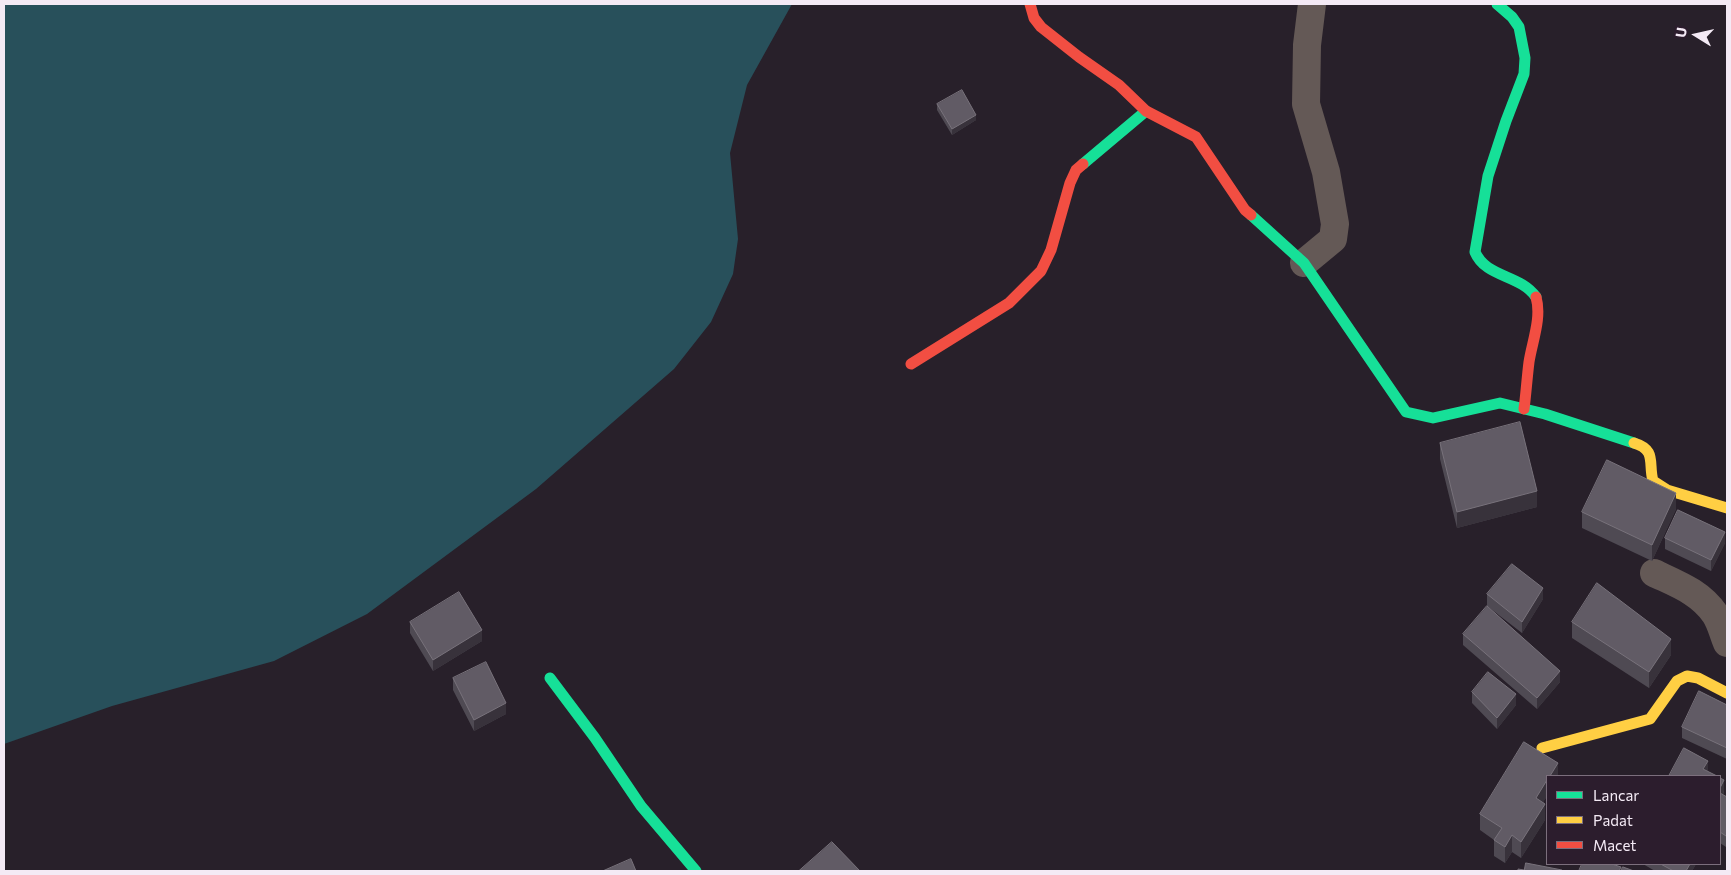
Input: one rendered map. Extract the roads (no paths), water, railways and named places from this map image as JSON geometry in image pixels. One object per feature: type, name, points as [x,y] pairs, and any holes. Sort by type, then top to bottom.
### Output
[{"type":"street","points":[[1030,4],[1034,18],[1040,27],[1078,57],[1119,85],[1146,111],[1196,137],[1245,210],[1304,263],[1406,412],[1433,418],[1500,403],[1524,409],[1638,444],[1646,449],[1651,456],[1650,470],[1653,481],[1667,490],[1727,508]]},
{"type":"street","points":[[1304,263],[1333,239],[1335,224],[1326,172],[1306,104],[1307,45],[1312,4]]},
{"type":"street","points":[[1496,4],[1512,17],[1519,27],[1525,58],[1524,74],[1488,176],[1475,253],[1488,268],[1530,289],[1536,296],[1538,304],[1537,318],[1529,363],[1524,409]]},
{"type":"street","points":[[911,364],[1009,303],[1041,271],[1051,250],[1070,183],[1076,170],[1146,111]]},
{"type":"street","points":[[1654,573],[1692,591],[1703,600],[1715,614],[1727,643]]},
{"type":"street","points":[[1542,748],[1650,718],[1677,681],[1687,676],[1698,678],[1727,693]]},
{"type":"street","points":[[550,678],[595,738],[641,806],[696,871]]},
{"type":"water","points":[[4,4],[792,4],[747,85],[730,153],[738,239],[733,274],[711,322],[674,369],[536,489],[367,614],[274,661],[112,706],[4,744]]}]
